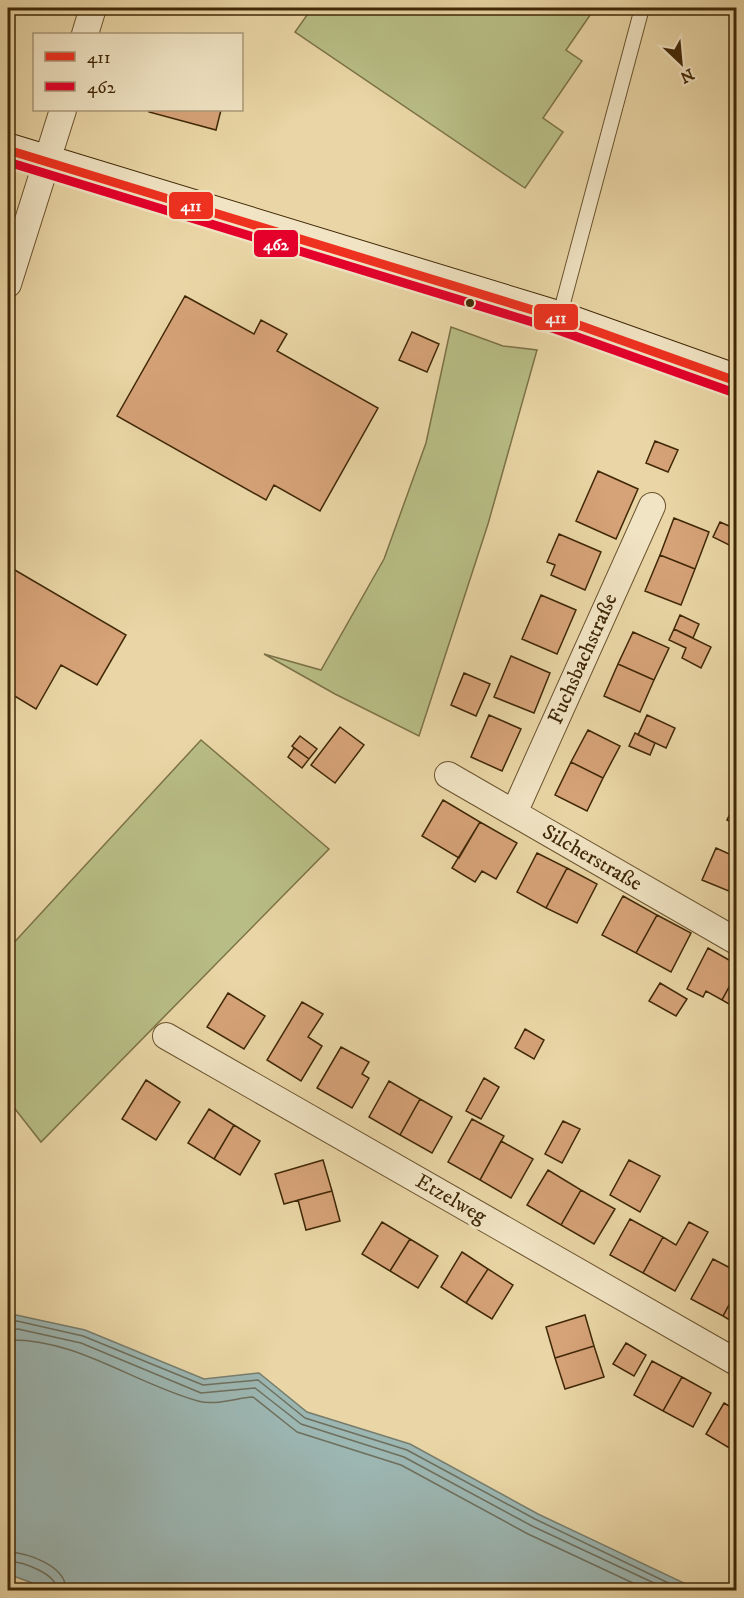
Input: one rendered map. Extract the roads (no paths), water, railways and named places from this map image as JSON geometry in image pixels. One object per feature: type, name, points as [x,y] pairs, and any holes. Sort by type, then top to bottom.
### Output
[{"type":"main road","points":[[8,150],[559,318],[736,381]]},
{"type":"street","points":[[85,33],[93,8]]},
{"type":"street","points":[[8,284],[63,111]]},
{"type":"street","name":"Fuchsbachstraße","points":[[514,813],[652,506]]},
{"type":"street","name":"Silcherstraße","points":[[448,775],[736,941]]},
{"type":"street","name":"Etzelweg","points":[[166,1036],[736,1362]]},
{"type":"lane","points":[[559,318],[642,8]]},
{"type":"water","points":[[16,1315],[85,1330],[204,1379],[259,1373],[307,1412],[410,1444],[538,1514],[684,1583],[690,1590],[51,1590],[8,1574],[8,1319]]}]
